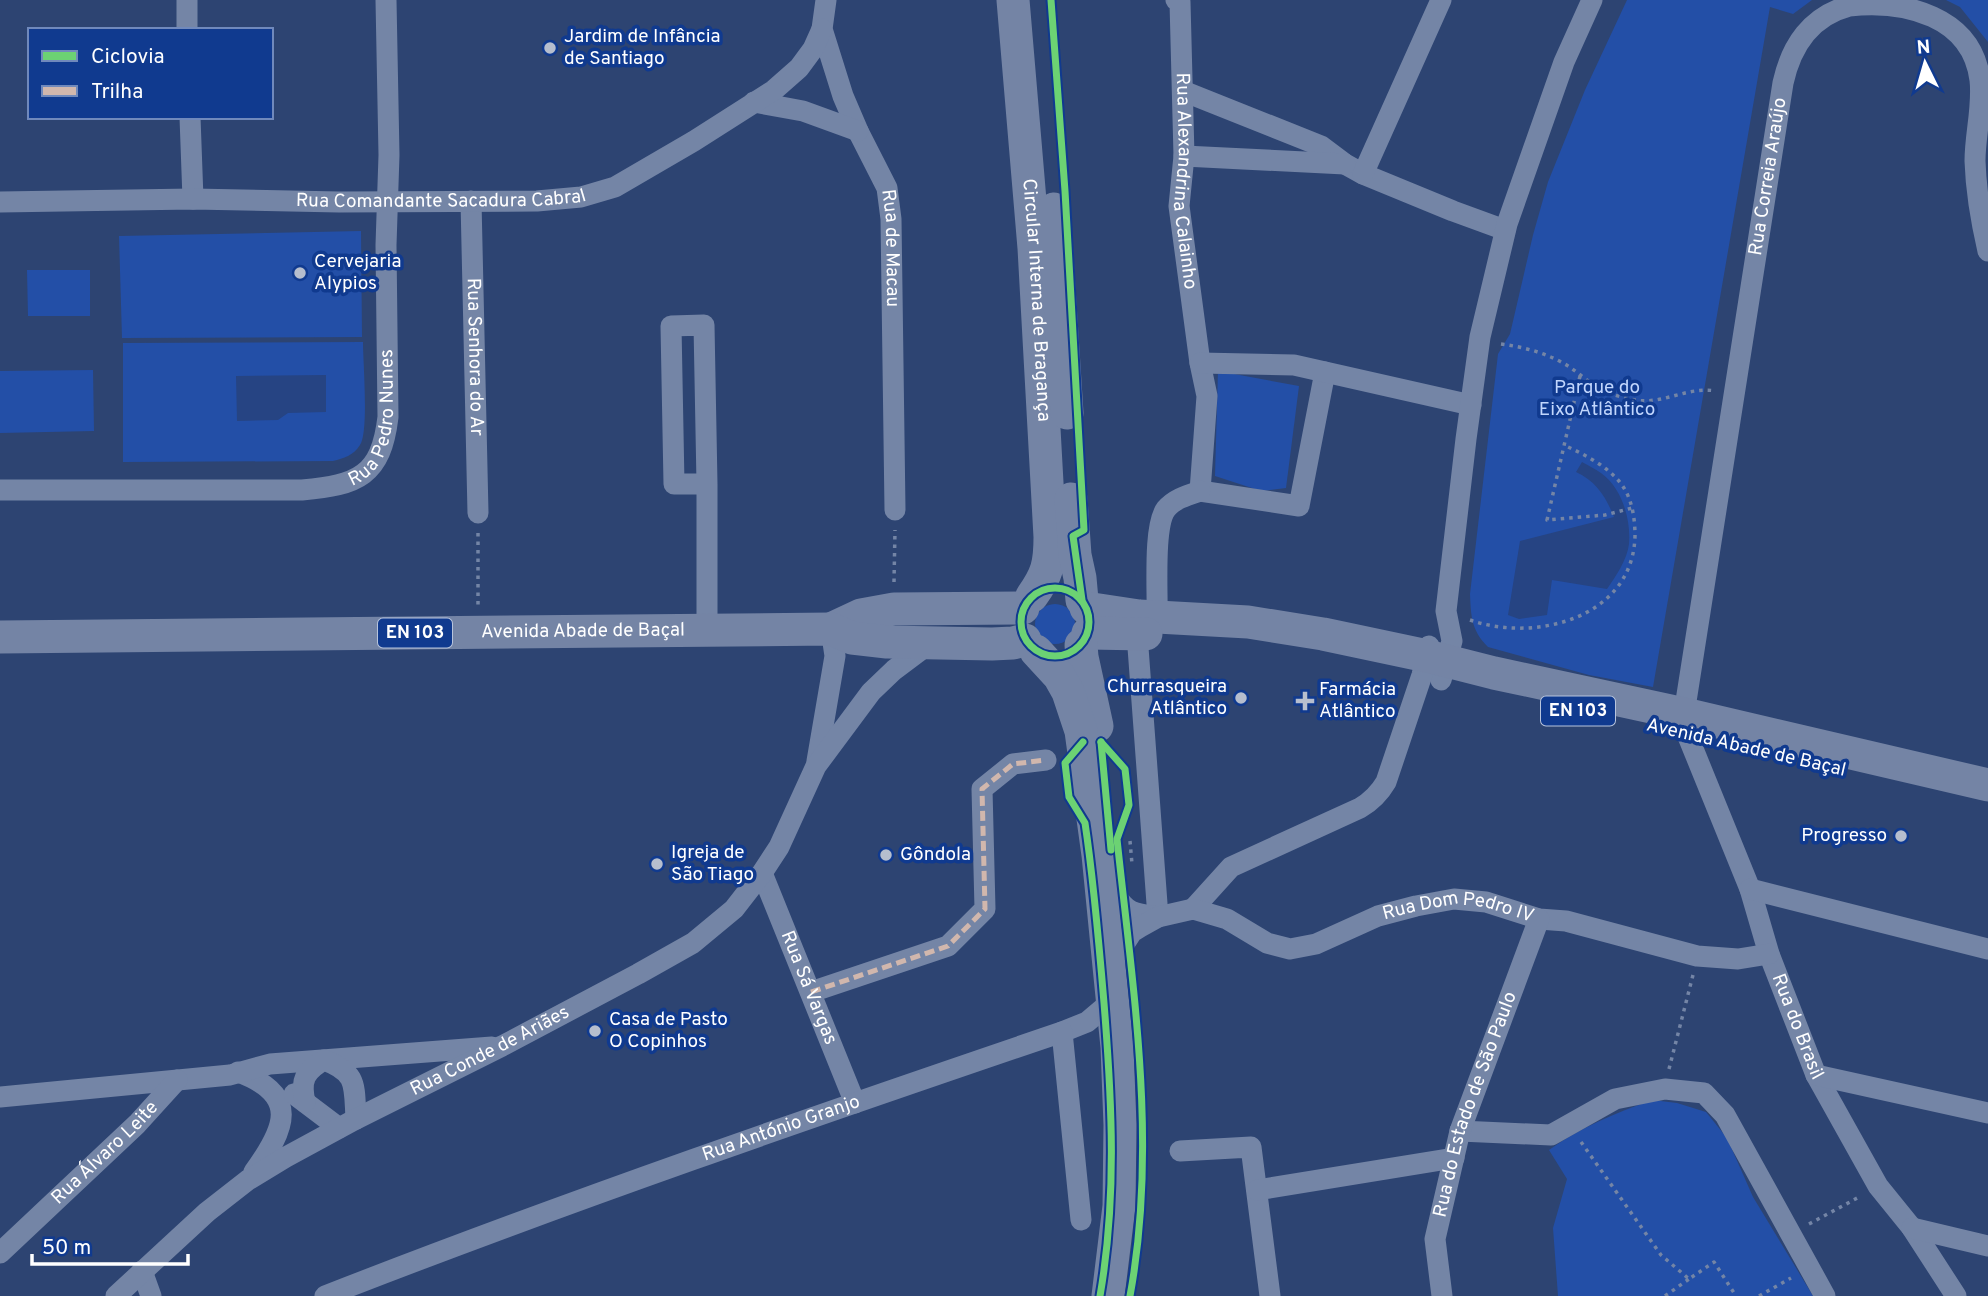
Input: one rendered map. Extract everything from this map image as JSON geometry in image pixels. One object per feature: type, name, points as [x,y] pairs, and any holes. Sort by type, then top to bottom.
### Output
[{"type":"main road","name":"Circular Interna de Bragança","points":[[1013,0],[1034,248],[1051,537],[1049,568],[1029,624]]},
{"type":"main road","name":"Circular Interna de Bragança","points":[[1036,0],[1058,263],[1073,536],[1084,622],[1082,657],[1101,742],[1135,1088],[1132,1201],[1122,1296]]},
{"type":"main road","name":"Avenida Abade de Baçal","points":[[0,636],[831,629],[852,638],[872,641],[992,644],[1013,643],[1029,624],[1048,588],[1058,588],[1075,594],[1084,622],[1074,651],[1059,656],[1043,655],[1029,624]]},
{"type":"main road","name":"Avenida Abade de Baçal","points":[[831,629],[861,615],[894,609],[1029,624]]},
{"type":"main road","name":"Avenida Abade de Baçal","points":[[1084,622],[1147,626],[1204,637],[1315,651],[1427,661],[1686,724],[1988,804]]},
{"type":"main road","points":[[1029,624],[1068,692],[1081,731],[1098,855],[1117,1047],[1121,1172],[1115,1251],[1108,1296]]},
{"type":"main road","name":"Avenida Abade de Baçal","points":[[1686,724],[1988,785]]},
{"type":"street","points":[[187,0],[187,28]]},
{"type":"street","name":"Rua Pedro Nunes","points":[[0,490],[302,490],[332,487],[355,480],[373,466],[385,441],[388,417],[386,244],[389,155],[386,0]]},
{"type":"street","name":"Rua de Macau","points":[[825,0],[822,30],[843,96],[887,188],[891,219],[895,510]]},
{"type":"street","name":"Rua Alexandrina Calainho","points":[[1175,0],[1180,2],[1183,91],[1184,156],[1179,206],[1200,363],[1207,396],[1199,491]]},
{"type":"street","points":[[1354,169],[1441,0]]},
{"type":"street","points":[[1193,909],[1231,867],[1360,808],[1379,793],[1386,782],[1427,661],[1452,641],[1446,611],[1480,337],[1505,230],[1529,157],[1564,62],[1592,0]]},
{"type":"street","name":"Rua Correia Araújo","points":[[1686,724],[1784,79],[1788,61],[1798,41],[1812,25],[1826,15],[1864,2],[1906,3],[1943,19],[1968,46],[1980,80],[1976,168],[1978,202],[1988,251]]},
{"type":"street","name":"Rua Comandante Sacadura Cabral","points":[[0,202],[193,199],[537,201],[581,197],[615,187],[774,90],[799,68],[813,49],[822,30]]},
{"type":"street","points":[[1183,91],[1321,146],[1354,169],[1505,230]]},
{"type":"street","points":[[754,102],[803,111],[858,131]]},
{"type":"street","points":[[190,119],[193,199]]},
{"type":"street","points":[[1184,156],[1354,169]]},
{"type":"street","name":"Rua Senhora do Ar","points":[[471,201],[478,513]]},
{"type":"street","points":[[707,630],[708,484],[704,325],[671,326],[674,484],[708,484]]},
{"type":"street","points":[[1200,363],[1294,365],[1471,405]]},
{"type":"street","points":[[1158,917],[1147,626],[1159,527],[1166,509],[1178,499],[1199,491],[1299,506],[1325,372]]},
{"type":"street","name":"Rua Conde de Ariães","points":[[817,766],[835,656],[831,629]]},
{"type":"street","name":"Rua Conde de Ariães","points":[[116,1296],[207,1212],[248,1180],[347,1123],[502,1046],[693,943],[734,909],[762,873],[779,847],[817,766],[882,680],[922,649],[942,642]]},
{"type":"street","name":"Rua do Brasil","points":[[1686,724],[1750,889],[1769,954],[1816,1075],[1878,1186],[1912,1227],[1956,1296]]},
{"type":"street","points":[[811,992],[948,946],[985,909],[982,789],[1013,764],[1046,760]]},
{"type":"street","name":"Rua Sá Vargas","points":[[762,873],[855,1103]]},
{"type":"street","points":[[1750,889],[1988,949]]},
{"type":"street","points":[[1116,895],[1127,909],[1158,917]]},
{"type":"street","name":"Rua Dom Pedro IV","points":[[1158,917],[1193,909],[1227,919],[1267,943],[1290,949],[1316,944],[1378,916],[1454,899],[1486,902],[1539,919],[1566,921],[1697,956],[1738,959],[1769,954]]},
{"type":"street","points":[[1121,949],[1132,932],[1158,917]]},
{"type":"street","name":"Rua do Estado de São Paulo","points":[[1442,1296],[1435,1239],[1460,1132],[1539,919]]},
{"type":"street","name":"Rua António Granjo","points":[[325,1296],[437,1252],[1062,1032],[1087,1022],[1113,1000]]},
{"type":"street","points":[[1081,1220],[1062,1032],[1088,1035],[1117,1047]]},
{"type":"street","points":[[0,1097],[230,1075],[270,1064],[502,1046]]},
{"type":"street","points":[[238,1072],[263,1083],[287,1089],[306,1102],[347,1123],[353,1080],[347,1071],[324,1060],[312,1067],[305,1077],[303,1088],[306,1102]]},
{"type":"street","points":[[1816,1075],[1988,1113]]},
{"type":"street","name":"Rua Álvaro Leite","points":[[0,1253],[137,1124],[177,1080]]},
{"type":"street","points":[[248,1180],[269,1151],[281,1125],[279,1102],[263,1083]]},
{"type":"street","points":[[1460,1132],[1551,1135],[1615,1099],[1665,1089],[1704,1093],[1725,1115],[1825,1296]]},
{"type":"street","points":[[1180,1151],[1251,1147],[1270,1296]]},
{"type":"street","points":[[1257,1189],[1454,1158]]},
{"type":"street","points":[[1912,1227],[1988,1246]]},
{"type":"street","points":[[142,1271],[151,1296]]},
{"type":"path","points":[[1480,337],[1549,356],[1566,364],[1600,389],[1638,401],[1657,400],[1692,390],[1711,390],[1735,395]]},
{"type":"path","points":[[1580,376],[1547,520],[1608,514],[1629,509]]},
{"type":"path","points":[[1446,611],[1485,625],[1503,628],[1548,626],[1573,620],[1613,594],[1624,579],[1632,560],[1635,520],[1622,485],[1605,468],[1564,445]]},
{"type":"path","points":[[894,609],[895,510]]},
{"type":"path","points":[[478,513],[479,632]]},
{"type":"path","points":[[1674,1050],[1697,956]]},
{"type":"path","points":[[1569,1126],[1661,1255],[1689,1279]]},
{"type":"path","points":[[1812,1222],[1851,1201]]},
{"type":"path","points":[[1665,1296],[1714,1262],[1735,1296]]},
{"type":"path","points":[[1759,1296],[1809,1267]]},
{"type":"green space","name":"Parque do Eixo Atlântico","points":[[1627,0],[1812,0],[1793,14],[1770,7],[1653,687],[1589,675],[1488,647],[1475,629],[1470,594],[1498,354],[1510,334],[1548,182],[1585,90]]},
{"type":"green space","points":[[1946,0],[1988,0],[1988,42],[1960,7]]},
{"type":"green space","points":[[361,231],[362,337],[122,338],[119,236]]},
{"type":"green space","points":[[27,270],[90,270],[90,316],[28,316]]},
{"type":"green space","points":[[363,342],[363,438],[360,445],[348,456],[333,461],[123,462],[123,343]]},
{"type":"green space","points":[[93,370],[94,431],[0,433],[0,371]]},
{"type":"green space","points":[[1218,371],[1299,386],[1286,488],[1261,491],[1215,476]]},
{"type":"green space","points":[[1055,604],[1069,610],[1075,624],[1069,638],[1055,644],[1041,638],[1035,624],[1041,610]]},
{"type":"green space","points":[[1652,1100],[1677,1103],[1706,1112],[1727,1138],[1753,1197],[1813,1296],[1558,1296],[1553,1228],[1567,1179],[1549,1150],[1599,1121]]},
{"type":"shaded area","points":[[326,375],[326,412],[288,413],[278,420],[237,421],[236,376]]},
{"type":"shaded area","points":[[1582,462],[1608,479],[1620,495],[1627,515],[1629,534],[1624,562],[1607,589],[1552,580],[1547,615],[1519,619],[1508,615],[1520,541],[1614,517],[1599,490],[1576,472]]},
{"type":"marked path","points":[[811,992],[948,946],[985,909],[982,789],[1013,764],[1046,760]]},
{"type":"cycle path","points":[[1051,0],[1065,191],[1084,530],[1073,536],[1082,600]]},
{"type":"cycle path","points":[[1048,588],[1062,588],[1074,593],[1084,603],[1089,622],[1084,641],[1074,651],[1062,656],[1048,656],[1036,651],[1026,641],[1021,629],[1021,615],[1026,603],[1036,593],[1048,588]]},
{"type":"cycle path","points":[[1083,742],[1065,763],[1069,797],[1085,823],[1107,1040],[1111,1186],[1100,1296]]},
{"type":"cycle path","points":[[1101,742],[1125,769],[1129,805],[1117,839],[1136,1010],[1142,1125],[1142,1182],[1130,1296]]},
{"type":"cycle path","points":[[1101,742],[1111,850]]},
{"type":"place","name":"Jardim de Infância de Santiago","points":[[550,48]]},
{"type":"place","name":"Cervejaria Alypios","points":[[300,273]]},
{"type":"place","name":"Churrasqueira Atlântico","points":[[1241,698]]},
{"type":"place","name":"Farmácia Atlântico","points":[[1305,701]]},
{"type":"place","name":"Progresso","points":[[1901,836]]},
{"type":"place","name":"Gôndola","points":[[886,855]]},
{"type":"place","name":"Igreja de São Tiago","points":[[657,864]]},
{"type":"place","name":"Casa de Pasto O Copinhos","points":[[595,1031]]}]
